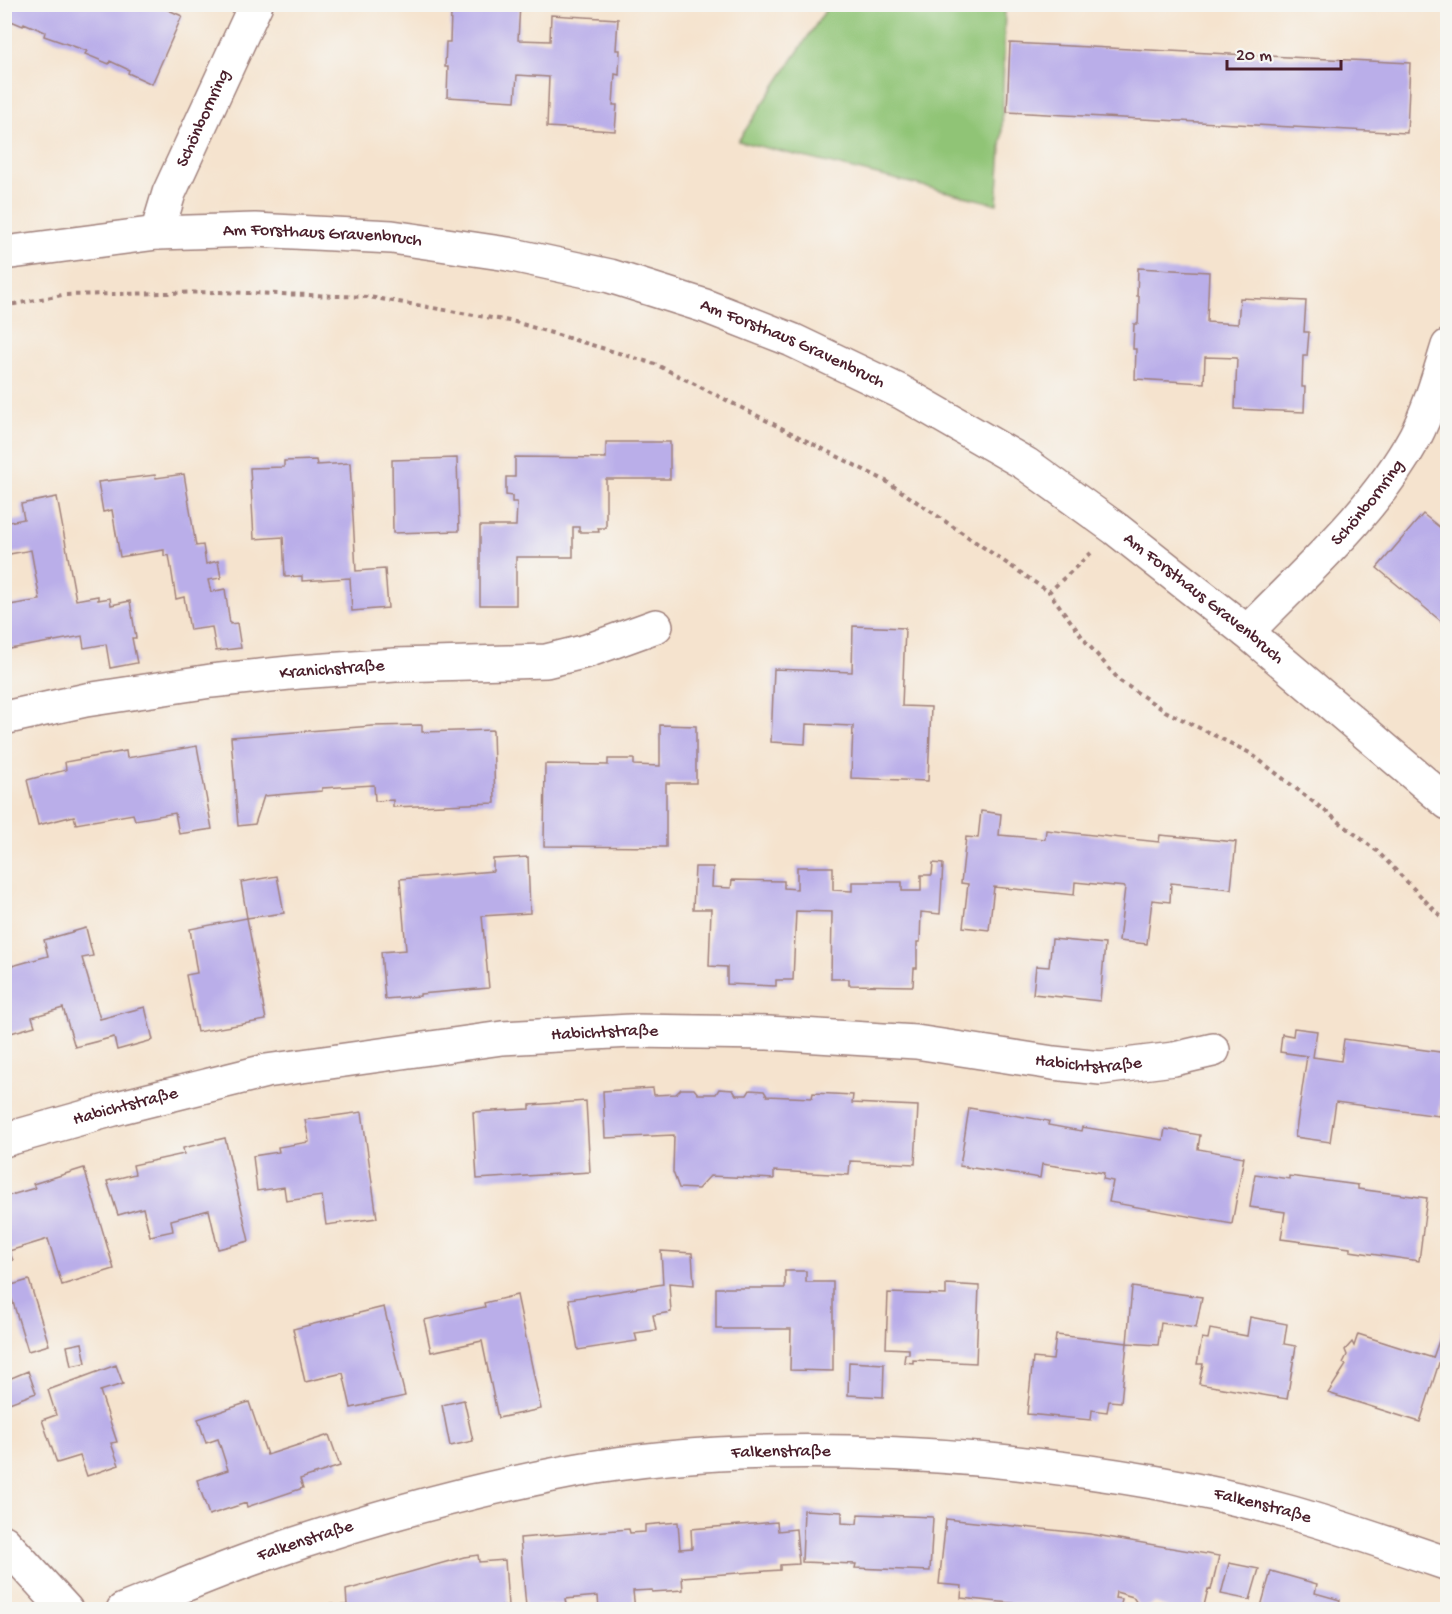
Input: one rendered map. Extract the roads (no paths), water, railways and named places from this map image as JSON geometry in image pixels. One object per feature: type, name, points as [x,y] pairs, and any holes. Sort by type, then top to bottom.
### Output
[{"type":"street","name":"Schönbornring","points":[[157,233],[169,193],[256,4]]},
{"type":"street","name":"Am Forsthaus Gravenbruch","points":[[4,253],[157,233],[255,230],[392,237],[507,254],[610,276],[705,306],[792,340],[901,392],[1026,464],[1116,529],[1247,632],[1448,803]]},
{"type":"street","name":"Schönbornring","points":[[1247,632],[1380,491],[1415,436],[1448,346]]},
{"type":"street","name":"Kranichstraße","points":[[4,718],[86,699],[211,681],[394,665],[546,661],[587,651],[656,626]]},
{"type":"street","name":"Habichtstraße","points":[[4,1140],[121,1107],[266,1071],[502,1038],[631,1030],[768,1033],[916,1042],[1101,1068],[1174,1059],[1213,1050]]},
{"type":"street","name":"Falkenstraße","points":[[123,1610],[255,1558],[340,1529],[508,1484],[577,1470],[649,1461],[787,1452],[867,1452],[956,1457],[1124,1476],[1289,1512],[1448,1564]]},
{"type":"street","points":[[4,1542],[66,1610]]}]
